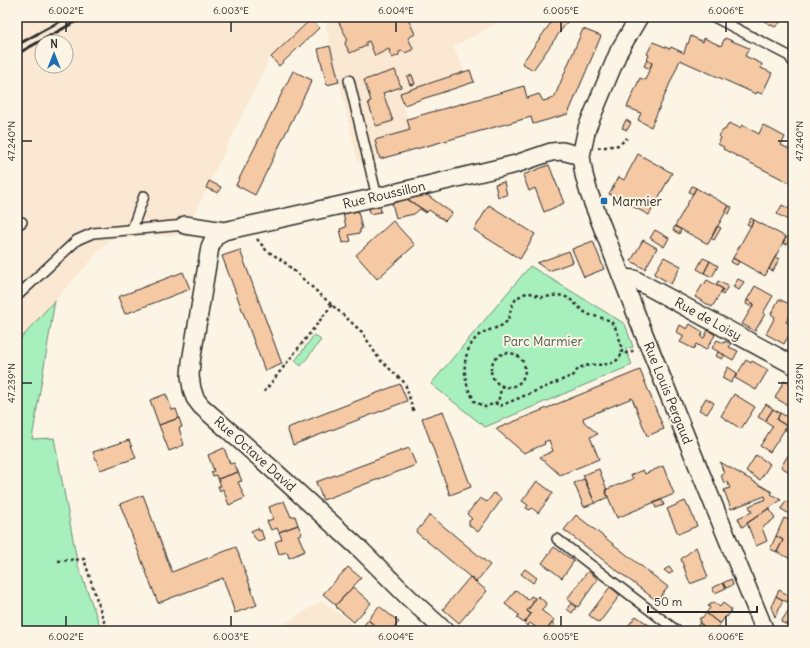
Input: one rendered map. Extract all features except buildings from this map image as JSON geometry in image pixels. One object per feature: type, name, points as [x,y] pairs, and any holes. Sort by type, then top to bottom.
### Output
[{"type":"street","points":[[587,152],[587,128],[619,51],[639,17]]},
{"type":"street","name":"Rue Roussillon","points":[[185,225],[224,231],[516,164],[551,152],[587,152]]},
{"type":"street","name":"Rue Louis Pergaud","points":[[587,152],[584,175],[589,193],[644,336],[763,630]]},
{"type":"street","name":"Rue Octave David","points":[[224,231],[215,236],[210,247],[191,362],[190,376],[195,398],[214,418],[361,550],[445,631]]},
{"type":"street","name":"Rue de Loisy","points":[[622,278],[634,279],[793,366]]},
{"type":"lane","points":[[714,17],[789,56],[793,62]]},
{"type":"lane","points":[[349,80],[377,197]]},
{"type":"lane","points":[[132,226],[144,196]]},
{"type":"lane","points":[[108,231],[132,226],[185,225]]},
{"type":"lane","points":[[17,296],[77,240],[93,233],[185,225]]},
{"type":"lane","points":[[557,539],[677,631]]},
{"type":"path","points":[[587,152],[619,144],[626,138]]},
{"type":"path","points":[[254,224],[256,236],[266,250],[283,261],[362,332],[379,359],[405,383],[414,413]]},
{"type":"path","points":[[495,403],[500,406],[574,375],[576,371],[583,366],[612,364],[622,353],[616,330],[610,321],[588,314],[573,301],[564,296],[542,296],[535,293],[525,294],[514,302],[506,322],[502,326],[489,329],[478,337],[465,358],[464,374],[474,401],[485,407],[495,403],[498,402],[502,385]]},
{"type":"path","points":[[264,392],[332,305]]},
{"type":"path","points":[[622,353],[627,353],[638,349]]},
{"type":"path","points":[[502,354],[513,354],[518,356],[524,364],[525,370],[522,380],[513,386],[502,385],[497,382],[492,372],[494,362],[502,354]]},
{"type":"path","points":[[58,561],[84,559],[107,631]]},
{"type":"shaded area","points":[[17,17],[311,17],[270,57],[194,215],[187,215],[185,235],[144,236],[109,240],[17,343]]},
{"type":"shaded area","points":[[324,17],[509,17],[453,47],[465,71],[401,93],[410,130],[375,140],[380,159],[358,163]]},
{"type":"shaded area","points":[[322,601],[363,631],[272,631]]},
{"type":"green space","name":"Parc Marmier","points":[[530,266],[625,324],[633,347],[626,349],[632,365],[485,427],[431,384]]},
{"type":"green space","points":[[55,300],[32,439],[54,438],[78,566],[102,631],[17,631],[17,343]]},
{"type":"green space","points":[[314,335],[321,340],[301,366],[295,361]]},
{"type":"railway","points":[[17,45],[68,17]]},
{"type":"railway","points":[[17,54],[84,17]]},
{"type":"place","name":"Marmier","points":[[604,201]]}]
